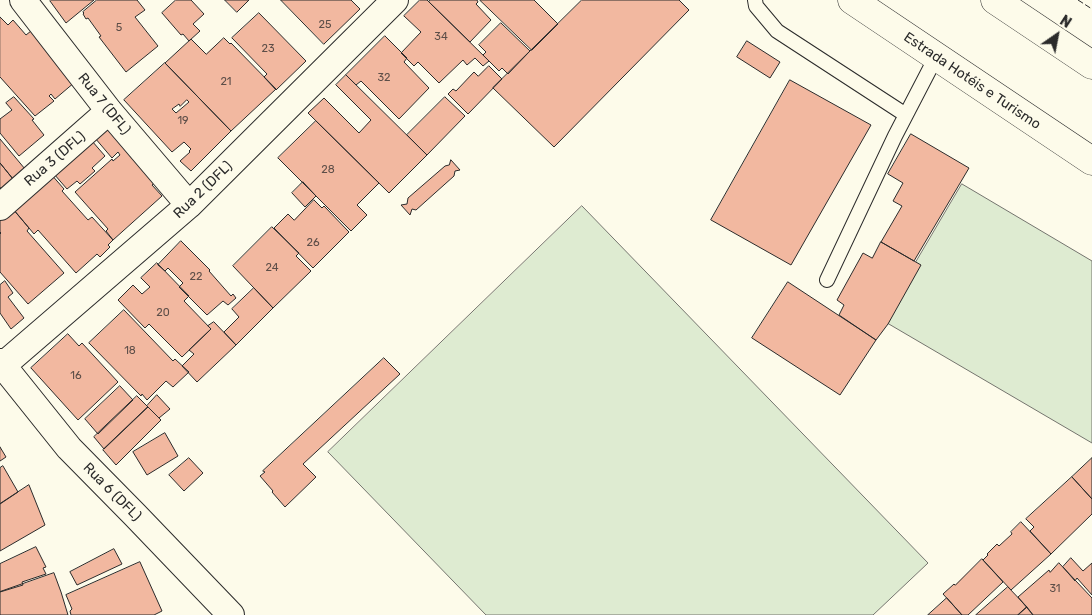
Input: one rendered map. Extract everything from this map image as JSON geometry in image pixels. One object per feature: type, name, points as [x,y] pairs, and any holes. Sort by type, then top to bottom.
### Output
[{"type":"main road","name":"Estrada Hotéis e Turismo","points":[[852,0],[1092,161]]},
{"type":"main road","points":[[994,0],[1092,65]]},
{"type":"street","name":"Rua 7 (DFL)","points":[[24,0],[109,111],[189,204]]},
{"type":"street","name":"Rua 2 (DFL)","points":[[1,365],[189,204],[395,0]]},
{"type":"street","name":"Rua 3 (DFL)","points":[[0,207],[109,111]]},
{"type":"street","name":"Rua 6 (DFL)","points":[[1,365],[69,448],[232,615]]},
{"type":"lane","points":[[755,0],[756,6],[777,31],[906,115]]},
{"type":"lane","points":[[828,280],[895,136],[936,58]]},
{"type":"green space","points":[[962,184],[1092,261],[1092,443],[882,320]]},
{"type":"green space","points":[[582,206],[928,563],[873,615],[486,615],[328,452]]},
{"type":"building","points":[[51,0],[94,0],[66,23]]},
{"type":"building","points":[[97,0],[137,0],[145,10],[135,17],[158,46],[126,72],[99,37],[101,36],[88,18],[86,19],[83,14]]},
{"type":"building","points":[[176,0],[191,0],[204,14],[193,24],[200,31],[189,41],[183,34],[181,35],[162,13]]},
{"type":"building","points":[[225,0],[249,0],[237,12]]},
{"type":"building","points":[[281,0],[351,0],[360,9],[324,44]]},
{"type":"building","points":[[420,0],[427,0],[489,61],[483,66],[475,58],[467,65],[463,60],[439,83],[418,62],[414,66],[401,53],[421,32],[404,16]]},
{"type":"building","points":[[430,0],[477,0],[476,4],[491,20],[470,42],[429,2]]},
{"type":"building","points":[[480,0],[534,0],[558,24],[532,50]]},
{"type":"building","points":[[582,0],[679,0],[689,10],[554,147],[493,88]]},
{"type":"building","points":[[259,13],[306,61],[276,90],[264,77],[267,74],[232,38]]},
{"type":"building","points":[[0,17],[8,25],[13,20],[26,35],[31,31],[75,82],[55,99],[51,94],[49,96],[54,101],[35,116],[0,77]]},
{"type":"building","points":[[501,23],[530,51],[508,74],[502,68],[499,71],[483,55],[486,52],[479,45]]},
{"type":"building","points":[[385,36],[407,58],[404,62],[429,88],[399,119],[361,81],[356,85],[346,75]]},
{"type":"building","points":[[224,38],[276,89],[231,131],[165,63],[191,39],[206,54]]},
{"type":"building","points":[[747,41],[780,62],[770,78],[737,57]]},
{"type":"building","points":[[165,63],[231,131],[191,171],[180,161],[191,149],[184,142],[172,152],[124,100]],"holes":[[[187,100],[189,102],[176,113],[172,109],[179,104],[180,106]]]},
{"type":"building","points":[[489,66],[502,79],[468,114],[448,94],[453,89],[456,91],[474,72],[478,76]]},
{"type":"building","points":[[346,75],[427,155],[389,193],[308,113],[324,98],[359,133],[371,120],[336,85]]},
{"type":"building","points":[[790,80],[871,125],[791,265],[711,220]]},
{"type":"building","points":[[14,97],[34,119],[32,120],[44,135],[19,156],[0,133],[0,119],[12,110],[6,103]]},
{"type":"building","points":[[445,97],[465,116],[427,155],[407,135]]},
{"type":"building","points":[[316,121],[379,183],[357,205],[367,215],[351,231],[278,158]]},
{"type":"building","points":[[113,122],[161,178],[152,185],[162,196],[113,240],[106,231],[108,229],[75,192],[112,159],[113,161],[120,155],[118,152],[112,158],[95,138]]},
{"type":"building","points":[[911,134],[969,168],[914,261],[881,242],[902,206],[893,201],[903,183],[888,174]]},
{"type":"building","points":[[0,139],[25,169],[13,179],[0,163]]},
{"type":"building","points":[[92,141],[105,156],[92,168],[95,171],[80,184],[77,181],[67,189],[54,174]]},
{"type":"building","points":[[451,160],[460,170],[455,171],[454,176],[416,210],[412,209],[410,215],[401,205],[407,204],[408,198],[445,166],[449,165]]},
{"type":"building","points":[[0,163],[13,179],[1,189],[0,187]]},
{"type":"building","points":[[50,173],[64,189],[62,191],[88,220],[92,217],[113,240],[108,245],[110,247],[100,257],[97,254],[76,273],[38,230],[34,234],[14,210]]},
{"type":"building","points":[[303,182],[316,196],[305,207],[292,193]]},
{"type":"building","points":[[314,200],[322,208],[324,206],[349,232],[313,268],[274,228],[288,214],[294,220]]},
{"type":"building","points":[[12,208],[29,228],[27,231],[64,273],[28,304],[0,272],[0,219]]},
{"type":"building","points":[[272,227],[299,253],[296,256],[311,271],[273,308],[233,266]]},
{"type":"building","points":[[181,241],[210,270],[231,296],[233,294],[236,298],[228,305],[223,301],[207,315],[179,287],[183,283],[168,268],[165,271],[158,265]]},
{"type":"building","points":[[881,242],[921,265],[888,324],[876,340],[839,315],[844,305],[837,300],[863,253],[872,258]]},
{"type":"building","points":[[157,263],[189,296],[184,301],[211,329],[182,357],[149,324],[145,328],[118,300],[133,285],[142,294],[150,287],[141,278]]},
{"type":"building","points":[[5,281],[13,293],[8,297],[24,318],[11,329],[0,313],[0,285]]},
{"type":"building","points":[[788,282],[876,340],[840,395],[752,338]]},
{"type":"building","points":[[254,288],[273,308],[236,345],[224,332],[239,317],[232,309]]},
{"type":"building","points":[[124,310],[173,361],[175,359],[189,372],[173,387],[166,381],[147,400],[89,343]]},
{"type":"building","points":[[214,322],[236,345],[197,382],[182,366],[194,354],[189,350],[211,329],[208,326]]},
{"type":"building","points":[[68,334],[79,346],[82,343],[118,382],[78,420],[31,368]]},
{"type":"building","points":[[384,358],[400,374],[303,464],[316,477],[285,507],[260,476],[265,472],[263,471]]},
{"type":"building","points":[[120,386],[133,400],[98,434],[85,419]]},
{"type":"building","points":[[157,395],[170,409],[159,418],[147,406]]},
{"type":"building","points":[[137,396],[148,407],[104,449],[94,437]]},
{"type":"building","points":[[148,407],[161,420],[116,465],[103,450]]},
{"type":"building","points":[[165,433],[178,456],[147,475],[133,452]]},
{"type":"building","points":[[0,447],[6,457],[0,461]]},
{"type":"building","points":[[189,458],[203,473],[184,491],[169,475]]},
{"type":"building","points":[[1092,458],[1092,499],[1072,477]]},
{"type":"building","points":[[3,466],[18,492],[0,504],[0,468]]},
{"type":"building","points":[[1072,477],[1092,499],[1092,514],[1051,554],[1030,531],[1034,527],[1026,519]]},
{"type":"building","points":[[29,485],[45,525],[0,551],[0,504]]},
{"type":"building","points":[[1021,522],[1051,554],[1011,590],[983,560],[997,544],[999,546],[1012,534],[1011,532]]},
{"type":"building","points":[[36,547],[46,567],[43,568],[46,574],[22,582],[23,585],[0,592],[0,564]]},
{"type":"building","points":[[114,549],[122,564],[77,585],[70,572]]},
{"type":"building","points":[[1071,558],[1083,571],[1092,563],[1092,595],[1077,578],[1075,581],[1063,567]]},
{"type":"building","points":[[982,559],[1003,582],[968,615],[962,615],[943,594]]},
{"type":"building","points":[[140,562],[162,611],[154,615],[71,615],[70,611],[72,609],[66,595]]},
{"type":"building","points":[[1059,563],[1092,598],[1092,615],[1033,615],[1018,597]]},
{"type":"building","points":[[54,573],[68,615],[0,615],[0,592]]},
{"type":"building","points":[[1008,587],[1027,607],[1018,615],[976,615]]},
{"type":"building","points":[[947,598],[962,615],[928,615]]},
{"type":"building","points":[[1027,607],[1033,615],[1018,615]]},
{"type":"fence","points":[[1078,0],[1092,9]]}]
